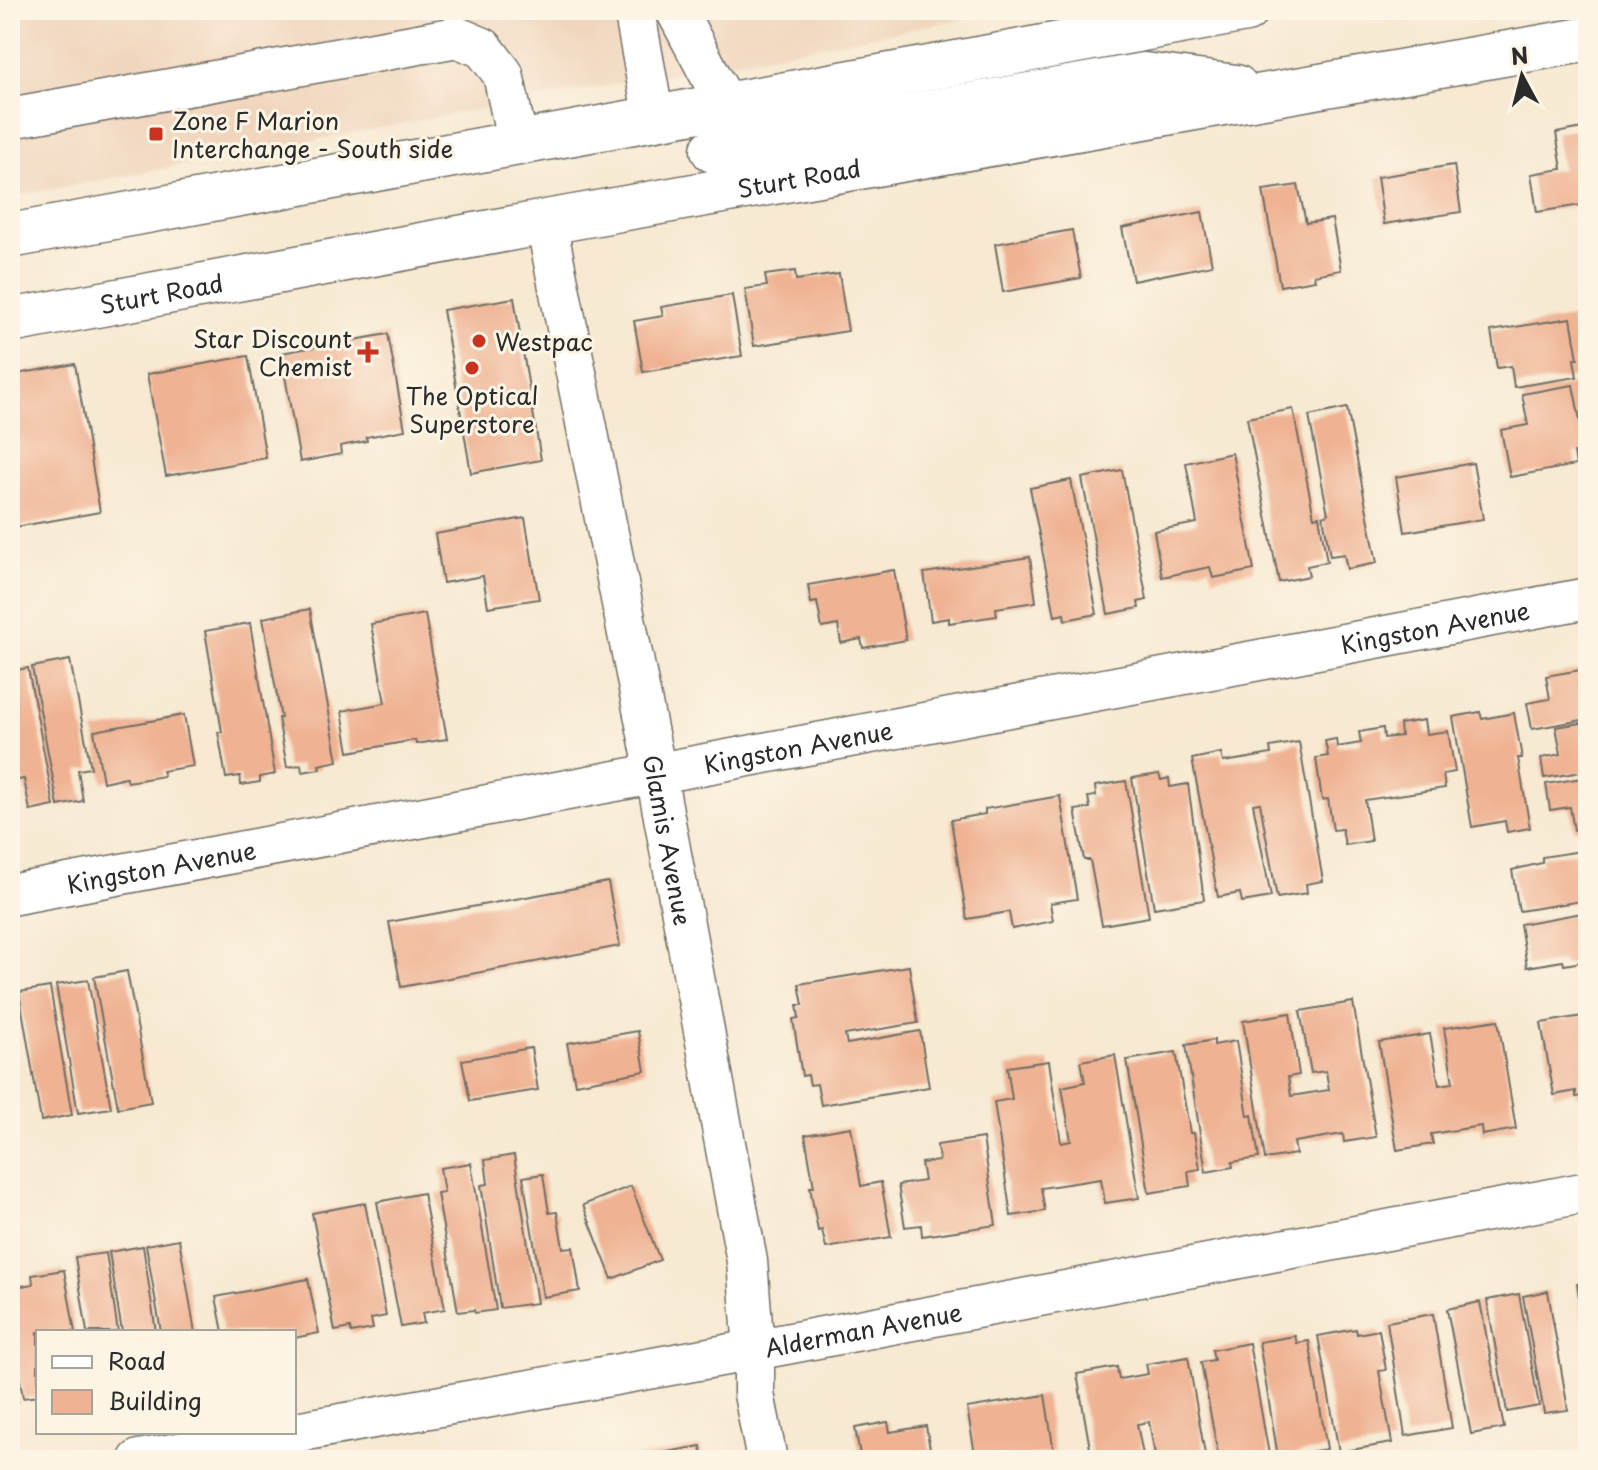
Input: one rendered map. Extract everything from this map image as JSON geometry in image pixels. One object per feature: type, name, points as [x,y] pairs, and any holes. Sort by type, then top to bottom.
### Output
[{"type":"main road","points":[[10,236],[1246,10]]},
{"type":"main road","name":"Sturt Road","points":[[10,321],[546,222],[1588,39]]},
{"type":"main road","points":[[713,150],[1144,75],[1282,92]]},
{"type":"street","points":[[632,10],[654,119]]},
{"type":"street","points":[[676,10],[726,105]]},
{"type":"street","points":[[10,118],[457,37],[483,48],[503,74],[518,144]]},
{"type":"street","name":"Glamis Avenue","points":[[546,222],[656,774],[747,1261],[754,1394],[767,1460]]},
{"type":"street","name":"Kingston Avenue","points":[[10,895],[1588,598]]},
{"type":"street","name":"Alderman Avenue","points":[[296,1432],[754,1350],[1588,1192]]},
{"type":"street","name":"Alderman Avenue","points":[[139,1460],[284,1434]]},
{"type":"shaded area","points":[[10,10],[1011,10],[10,197]]},
{"type":"building","points":[[1588,127],[1588,204],[1537,212],[1531,174],[1562,169],[1556,133]]},
{"type":"building","points":[[1454,165],[1461,212],[1384,224],[1377,177]]},
{"type":"building","points":[[1298,185],[1306,223],[1332,219],[1341,270],[1314,275],[1315,280],[1280,286],[1263,190]]},
{"type":"building","points":[[1202,212],[1212,265],[1133,281],[1122,228]]},
{"type":"building","points":[[1072,230],[1081,278],[1003,292],[995,244]]},
{"type":"building","points":[[795,271],[796,280],[839,274],[848,331],[754,346],[745,289],[767,286],[765,275]]},
{"type":"building","points":[[732,295],[742,356],[643,372],[634,321],[663,316],[661,307]]},
{"type":"building","points":[[514,298],[541,460],[471,473],[443,310]]},
{"type":"building","points":[[1571,318],[1578,359],[1574,359],[1577,377],[1514,387],[1511,366],[1497,368],[1491,331]]},
{"type":"building","points":[[388,334],[405,430],[366,437],[367,441],[340,446],[341,454],[300,462],[281,353]]},
{"type":"building","points":[[248,356],[266,458],[166,476],[147,374]]},
{"type":"building","points":[[75,364],[100,512],[10,528],[10,375]]},
{"type":"building","points":[[1573,385],[1586,451],[1574,453],[1576,465],[1510,477],[1501,430],[1528,425],[1522,394]]},
{"type":"building","points":[[1347,408],[1377,563],[1347,569],[1344,554],[1330,556],[1323,516],[1328,514],[1309,416]]},
{"type":"building","points":[[1293,409],[1314,517],[1319,516],[1327,562],[1307,566],[1309,576],[1279,582],[1247,418]]},
{"type":"building","points":[[1232,453],[1254,570],[1213,578],[1210,567],[1162,577],[1154,531],[1197,523],[1186,463]]},
{"type":"building","points":[[1473,463],[1483,519],[1405,532],[1396,477]]},
{"type":"building","points":[[1122,470],[1147,600],[1138,602],[1139,608],[1108,614],[1082,478]]},
{"type":"building","points":[[1071,480],[1097,614],[1065,620],[1064,614],[1055,616],[1030,488]]},
{"type":"building","points":[[525,518],[539,599],[488,607],[483,576],[443,583],[435,534]]},
{"type":"building","points":[[1030,557],[1036,602],[996,608],[997,616],[949,623],[949,618],[931,621],[924,573]]},
{"type":"building","points":[[894,570],[906,640],[863,648],[861,639],[841,643],[838,625],[822,628],[817,602],[811,603],[808,585]]},
{"type":"building","points":[[310,609],[338,761],[302,772],[301,765],[287,767],[263,618]]},
{"type":"building","points":[[425,614],[447,739],[416,744],[415,740],[349,752],[342,711],[385,703],[371,624]]},
{"type":"building","points":[[250,623],[275,774],[260,777],[260,782],[241,785],[240,776],[226,778],[218,732],[222,732],[205,631]]},
{"type":"building","points":[[70,660],[91,768],[78,770],[83,801],[58,806],[32,667]]},
{"type":"building","points":[[28,668],[54,806],[30,811],[24,779],[12,781],[10,773],[10,671]]},
{"type":"building","points":[[1586,669],[1588,719],[1532,729],[1527,703],[1550,699],[1546,676]]},
{"type":"building","points":[[1480,712],[1482,719],[1514,713],[1530,828],[1507,832],[1505,821],[1472,827],[1453,717]]},
{"type":"building","points":[[184,715],[193,766],[162,771],[164,776],[128,782],[126,777],[103,782],[94,731]]},
{"type":"building","points":[[1424,720],[1426,734],[1448,731],[1455,772],[1443,774],[1445,788],[1365,800],[1371,841],[1345,845],[1342,829],[1333,830],[1328,799],[1322,800],[1316,758],[1328,756],[1325,741],[1336,739],[1337,747],[1361,743],[1359,732],[1383,728],[1384,738],[1401,736],[1400,724]]},
{"type":"building","points":[[1588,722],[1588,771],[1544,778],[1541,758],[1561,754],[1556,727]]},
{"type":"building","points":[[1299,742],[1323,881],[1306,884],[1307,893],[1277,898],[1260,803],[1253,804],[1271,897],[1242,902],[1240,893],[1218,897],[1192,759],[1221,753],[1223,762],[1249,758],[1271,754],[1270,747]]},
{"type":"building","points":[[1159,774],[1161,780],[1169,778],[1170,787],[1188,784],[1204,900],[1154,908],[1132,778]]},
{"type":"building","points":[[1588,777],[1588,827],[1574,830],[1570,807],[1550,810],[1546,784]]},
{"type":"building","points":[[1126,781],[1149,917],[1102,925],[1090,860],[1084,860],[1075,810],[1090,808],[1088,797],[1096,796],[1095,786]]},
{"type":"building","points":[[1060,796],[1077,899],[1050,903],[1053,921],[1012,929],[1009,912],[967,919],[951,820],[985,814],[985,809]]},
{"type":"building","points":[[1588,850],[1588,900],[1519,911],[1512,870],[1542,863],[1542,857]]},
{"type":"building","points":[[608,882],[620,946],[401,987],[389,922]]},
{"type":"building","points":[[1588,912],[1588,961],[1564,965],[1563,961],[1527,967],[1520,924]]},
{"type":"building","points":[[909,966],[918,1023],[845,1035],[847,1044],[920,1031],[929,1087],[821,1105],[817,1084],[810,1085],[808,1075],[802,1076],[793,1019],[799,1018],[797,1005],[803,1005],[799,984]]},
{"type":"building","points":[[127,971],[151,1102],[118,1108],[94,977]]},
{"type":"building","points":[[88,980],[111,1108],[78,1113],[56,985]]},
{"type":"building","points":[[50,987],[72,1115],[41,1121],[19,992]]},
{"type":"building","points":[[1353,1002],[1376,1137],[1344,1142],[1343,1134],[1294,1142],[1296,1154],[1265,1159],[1243,1021],[1290,1013],[1299,1075],[1288,1077],[1291,1096],[1329,1090],[1326,1071],[1311,1073],[1300,1011]]},
{"type":"building","points":[[1588,1015],[1588,1095],[1576,1097],[1576,1091],[1554,1095],[1541,1023]]},
{"type":"building","points":[[1498,1020],[1516,1129],[1482,1135],[1481,1126],[1431,1134],[1433,1144],[1397,1150],[1379,1042],[1430,1034],[1439,1085],[1453,1083],[1444,1028]]},
{"type":"building","points":[[638,1031],[645,1071],[575,1084],[567,1043]]},
{"type":"building","points":[[1214,1040],[1214,1045],[1236,1041],[1248,1116],[1252,1115],[1259,1158],[1232,1162],[1233,1167],[1206,1172],[1186,1045]]},
{"type":"building","points":[[531,1048],[538,1090],[470,1101],[462,1060]]},
{"type":"building","points":[[1176,1052],[1190,1133],[1194,1133],[1200,1169],[1188,1171],[1190,1186],[1149,1193],[1127,1060]]},
{"type":"building","points":[[1115,1055],[1139,1198],[1105,1203],[1101,1179],[1041,1188],[1045,1211],[1011,1216],[994,1102],[1012,1099],[1007,1067],[1049,1061],[1061,1143],[1071,1141],[1062,1087],[1085,1082],[1081,1061]]},
{"type":"building","points":[[851,1127],[861,1186],[881,1182],[891,1237],[826,1248],[822,1230],[818,1231],[805,1135]]},
{"type":"building","points":[[983,1138],[996,1225],[922,1236],[921,1225],[905,1227],[898,1185],[924,1181],[921,1163],[939,1161],[937,1145]]},
{"type":"building","points":[[514,1155],[537,1303],[500,1308],[481,1185],[488,1184],[485,1160]]},
{"type":"building","points":[[471,1163],[496,1310],[475,1313],[474,1310],[458,1312],[437,1193],[444,1192],[440,1168]]},
{"type":"building","points":[[543,1174],[549,1213],[557,1212],[563,1248],[573,1247],[580,1291],[543,1297],[523,1177]]},
{"type":"building","points":[[631,1186],[660,1260],[612,1279],[583,1205]]},
{"type":"building","points":[[423,1193],[445,1309],[422,1313],[424,1323],[401,1327],[377,1202]]},
{"type":"building","points":[[365,1203],[386,1316],[371,1319],[373,1329],[351,1333],[350,1328],[335,1331],[312,1213]]},
{"type":"building","points":[[179,1239],[195,1330],[161,1330],[146,1245]]},
{"type":"building","points":[[143,1246],[156,1330],[122,1330],[109,1252]]},
{"type":"building","points":[[106,1253],[118,1330],[87,1330],[75,1257]]},
{"type":"building","points":[[64,1270],[75,1330],[36,1330],[36,1396],[23,1398],[10,1321],[10,1288],[33,1284],[32,1275]]},
{"type":"building","points":[[308,1279],[319,1333],[296,1338],[296,1330],[223,1330],[216,1297]]},
{"type":"building","points":[[1588,1282],[1588,1340],[1586,1341],[1577,1284]]},
{"type":"building","points":[[1548,1291],[1568,1410],[1544,1413],[1523,1296]]},
{"type":"building","points":[[1519,1294],[1539,1406],[1507,1412],[1487,1300]]},
{"type":"building","points":[[1480,1302],[1504,1428],[1471,1434],[1447,1309]]},
{"type":"building","points":[[1433,1314],[1452,1428],[1405,1436],[1387,1322]]},
{"type":"building","points":[[1356,1329],[1357,1334],[1379,1330],[1386,1370],[1379,1371],[1392,1443],[1339,1452],[1318,1336]]},
{"type":"building","points":[[1295,1336],[1297,1343],[1309,1341],[1327,1449],[1278,1457],[1259,1342]]},
{"type":"building","points":[[1249,1343],[1270,1460],[1219,1460],[1201,1362],[1214,1360],[1212,1350]]},
{"type":"building","points":[[1188,1357],[1206,1460],[1156,1460],[1149,1422],[1137,1424],[1144,1460],[1092,1460],[1077,1374],[1117,1367],[1119,1379],[1148,1374],[1146,1364]]},
{"type":"building","points":[[10,1367],[18,1402],[10,1403]]},
{"type":"building","points":[[1045,1395],[1054,1452],[1009,1460],[976,1460],[967,1408]]},
{"type":"building","points":[[888,1422],[890,1432],[926,1426],[932,1460],[861,1460],[855,1428]]},
{"type":"building","points":[[701,1446],[703,1460],[633,1460],[633,1458]]},
{"type":"place","name":"Zone F Marion Interchange - South side","points":[[156,134]]},
{"type":"place","name":"Westpac","points":[[479,341]]},
{"type":"place","name":"Star Discount Chemist","points":[[368,352]]},
{"type":"place","name":"The Optical Superstore","points":[[472,368]]}]
